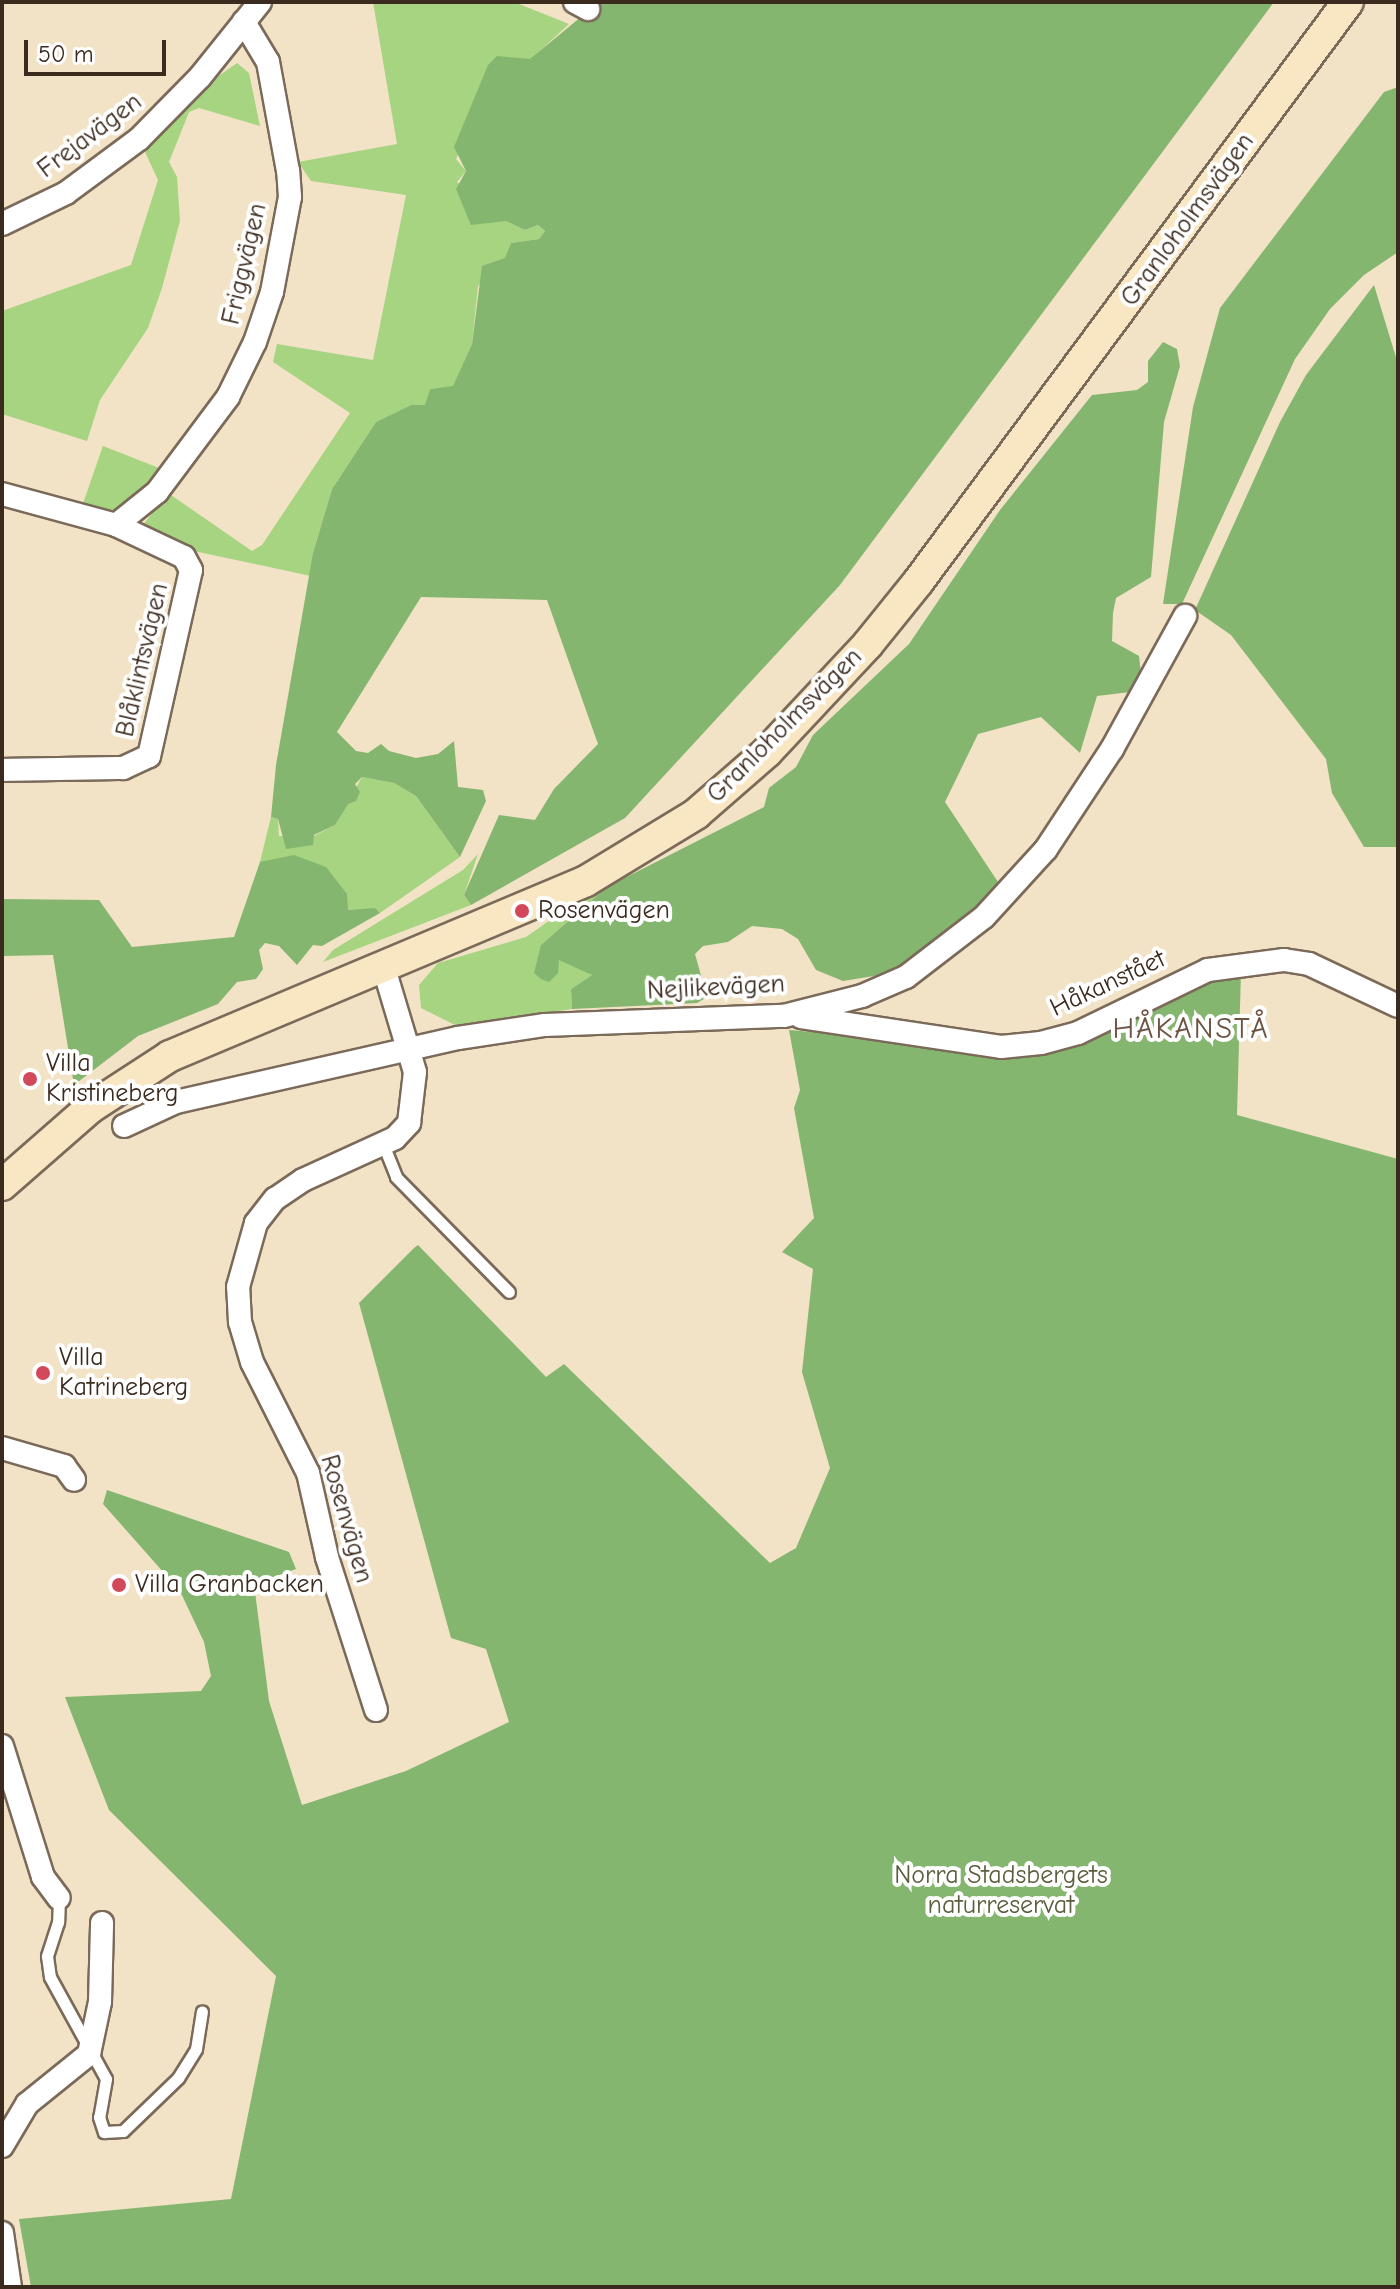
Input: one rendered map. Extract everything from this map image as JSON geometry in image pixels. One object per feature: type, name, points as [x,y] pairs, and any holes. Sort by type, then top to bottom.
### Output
[{"type":"street","name":"Frejavägen","points":[[2,224],[66,193],[139,139],[192,86],[260,2]]},
{"type":"street","name":"Granloholmsvägen","points":[[2,1185],[78,1117],[144,1071],[217,1033],[586,881],[696,814],[767,752],[868,644],[927,571],[1348,2]]},
{"type":"street","name":"Friggvägen","points":[[116,525],[138,510],[187,458],[228,397],[255,342],[272,292],[290,197],[288,171],[268,62],[244,22]]},
{"type":"street","name":"Blåklintsvägen","points":[[2,494],[116,525],[184,557],[191,570],[149,756],[123,768],[2,770]]},
{"type":"street","name":"Nejlikevägen","points":[[124,1126],[176,1102],[409,1050],[545,1025],[784,1016],[862,996],[906,977],[984,917],[1072,813],[1185,616]]},
{"type":"street","name":"Håkanstået","points":[[784,1016],[908,1030],[1001,1047],[1041,1043],[1078,1033],[1208,970],[1284,960],[1309,964],[1398,1006]]},
{"type":"street","name":"Rosenvägen","points":[[376,1710],[327,1557],[308,1473],[252,1362],[240,1322],[238,1287],[256,1223],[275,1199],[383,1144],[409,1123],[415,1072],[383,965]]},
{"type":"street","points":[[2,1448],[64,1466],[74,1480]]},
{"type":"street","points":[[2,1746],[43,1877],[59,1898]]},
{"type":"street","points":[[2,2146],[27,2104],[89,2054],[100,2002],[102,1923]]},
{"type":"street","points":[[2,2233],[10,2287]]},
{"type":"lane","points":[[383,1144],[396,1177],[509,1292]]},
{"type":"lane","points":[[59,1898],[48,1967],[54,1988],[106,2079],[101,2128],[116,2135],[178,2078],[196,2049],[202,2011]]},
{"type":"green space","points":[[373,2],[514,2],[569,24],[530,60],[506,57],[456,159],[466,171],[457,182],[506,221],[525,230],[538,225],[545,231],[539,239],[511,243],[506,258],[478,286],[472,344],[453,387],[430,389],[426,405],[411,405],[376,422],[332,489],[313,553],[311,576],[189,550],[149,534],[143,525],[168,493],[252,551],[262,545],[350,413],[273,362],[277,344],[373,360],[406,195],[311,181],[298,162],[397,144]]},
{"type":"green space","points":[[599,2],[1274,2],[840,585],[625,818],[471,905],[464,895],[499,815],[535,820],[554,789],[598,744],[547,600],[421,597],[337,732],[356,751],[368,753],[381,744],[389,751],[416,758],[438,754],[454,741],[458,787],[483,790],[486,801],[460,857],[416,796],[394,783],[362,777],[355,784],[360,792],[356,801],[348,804],[335,825],[314,835],[313,845],[286,849],[278,819],[271,817],[276,765],[313,553],[332,489],[376,422],[411,405],[425,405],[430,389],[453,386],[472,344],[482,266],[505,258],[511,243],[539,239],[545,231],[538,225],[525,230],[506,221],[471,225],[456,189],[466,171],[454,147],[488,65],[497,56],[530,59]]},
{"type":"green space","points":[[237,63],[249,73],[260,126],[199,108],[189,112],[169,162],[177,177],[180,221],[162,288],[148,328],[100,400],[87,441],[2,414],[2,311],[131,265],[158,180],[145,152],[210,82]]},
{"type":"green space","points":[[1398,87],[1398,252],[1364,275],[1330,309],[1295,359],[1182,604],[1163,604],[1193,407],[1220,308],[1384,92]]},
{"type":"green space","points":[[1374,285],[1398,364],[1398,847],[1364,847],[1332,793],[1326,759],[1231,635],[1195,610],[1280,422],[1306,375]]},
{"type":"green space","points":[[1163,342],[1177,349],[1180,366],[1164,422],[1151,577],[1116,598],[1113,613],[1112,641],[1139,656],[1141,673],[1130,692],[1097,696],[1080,753],[1041,717],[978,734],[945,802],[1002,888],[914,961],[886,974],[843,981],[816,970],[798,939],[782,929],[752,926],[728,942],[703,946],[695,954],[707,997],[697,1003],[572,1009],[571,989],[592,975],[559,960],[558,973],[549,982],[541,979],[534,973],[541,945],[607,887],[764,807],[769,788],[796,767],[813,735],[909,644],[1000,510],[1092,395],[1137,390],[1148,382],[1148,361]]},
{"type":"green space","points":[[103,446],[159,468],[132,500],[106,514],[81,509]]},
{"type":"green space","points":[[362,777],[394,783],[416,796],[460,857],[380,913],[375,909],[348,910],[260,862],[271,817],[278,819],[279,836],[314,836],[335,825]]},
{"type":"green space","points":[[478,854],[464,895],[471,905],[323,962],[333,950],[463,870]]},
{"type":"green space","points":[[294,855],[326,867],[347,894],[348,910],[375,908],[380,913],[322,946],[313,945],[297,965],[279,946],[265,943],[259,950],[263,969],[256,979],[237,982],[218,1004],[138,1036],[74,1085],[53,955],[2,956],[2,899],[99,900],[132,947],[234,937],[260,862]]},
{"type":"green space","points":[[607,887],[541,945],[592,975],[571,989],[572,1009],[457,1026],[421,1008],[419,985],[438,963],[526,937],[583,897]]},
{"type":"green space","name":"Norra Stadsbergets naturreservat","points":[[1241,971],[1237,1115],[1398,1159],[1398,2287],[31,2287],[19,2219],[231,2199],[276,1976],[109,1810],[65,1697],[201,1691],[211,1676],[204,1642],[180,1591],[103,1504],[107,1490],[289,1552],[296,1569],[254,1584],[269,1701],[302,1805],[406,1771],[509,1722],[486,1649],[451,1638],[359,1303],[414,1248],[418,1245],[546,1377],[564,1364],[770,1563],[796,1548],[830,1468],[802,1372],[813,1269],[782,1252],[814,1218],[794,1108],[800,1090],[789,1030],[872,1037],[1004,1060],[1083,1040],[1208,979]]},
{"type":"place","name":"Rosenvägen","points":[[522,911]]},
{"type":"place","name":"Villa Kristineberg","points":[[30,1079]]},
{"type":"place","name":"Villa Katrineberg","points":[[43,1373]]},
{"type":"place","name":"Villa Granbacken","points":[[119,1585]]},
{"type":"district","name":"HÅKANSTÅ","points":[[1191,1029]]}]
